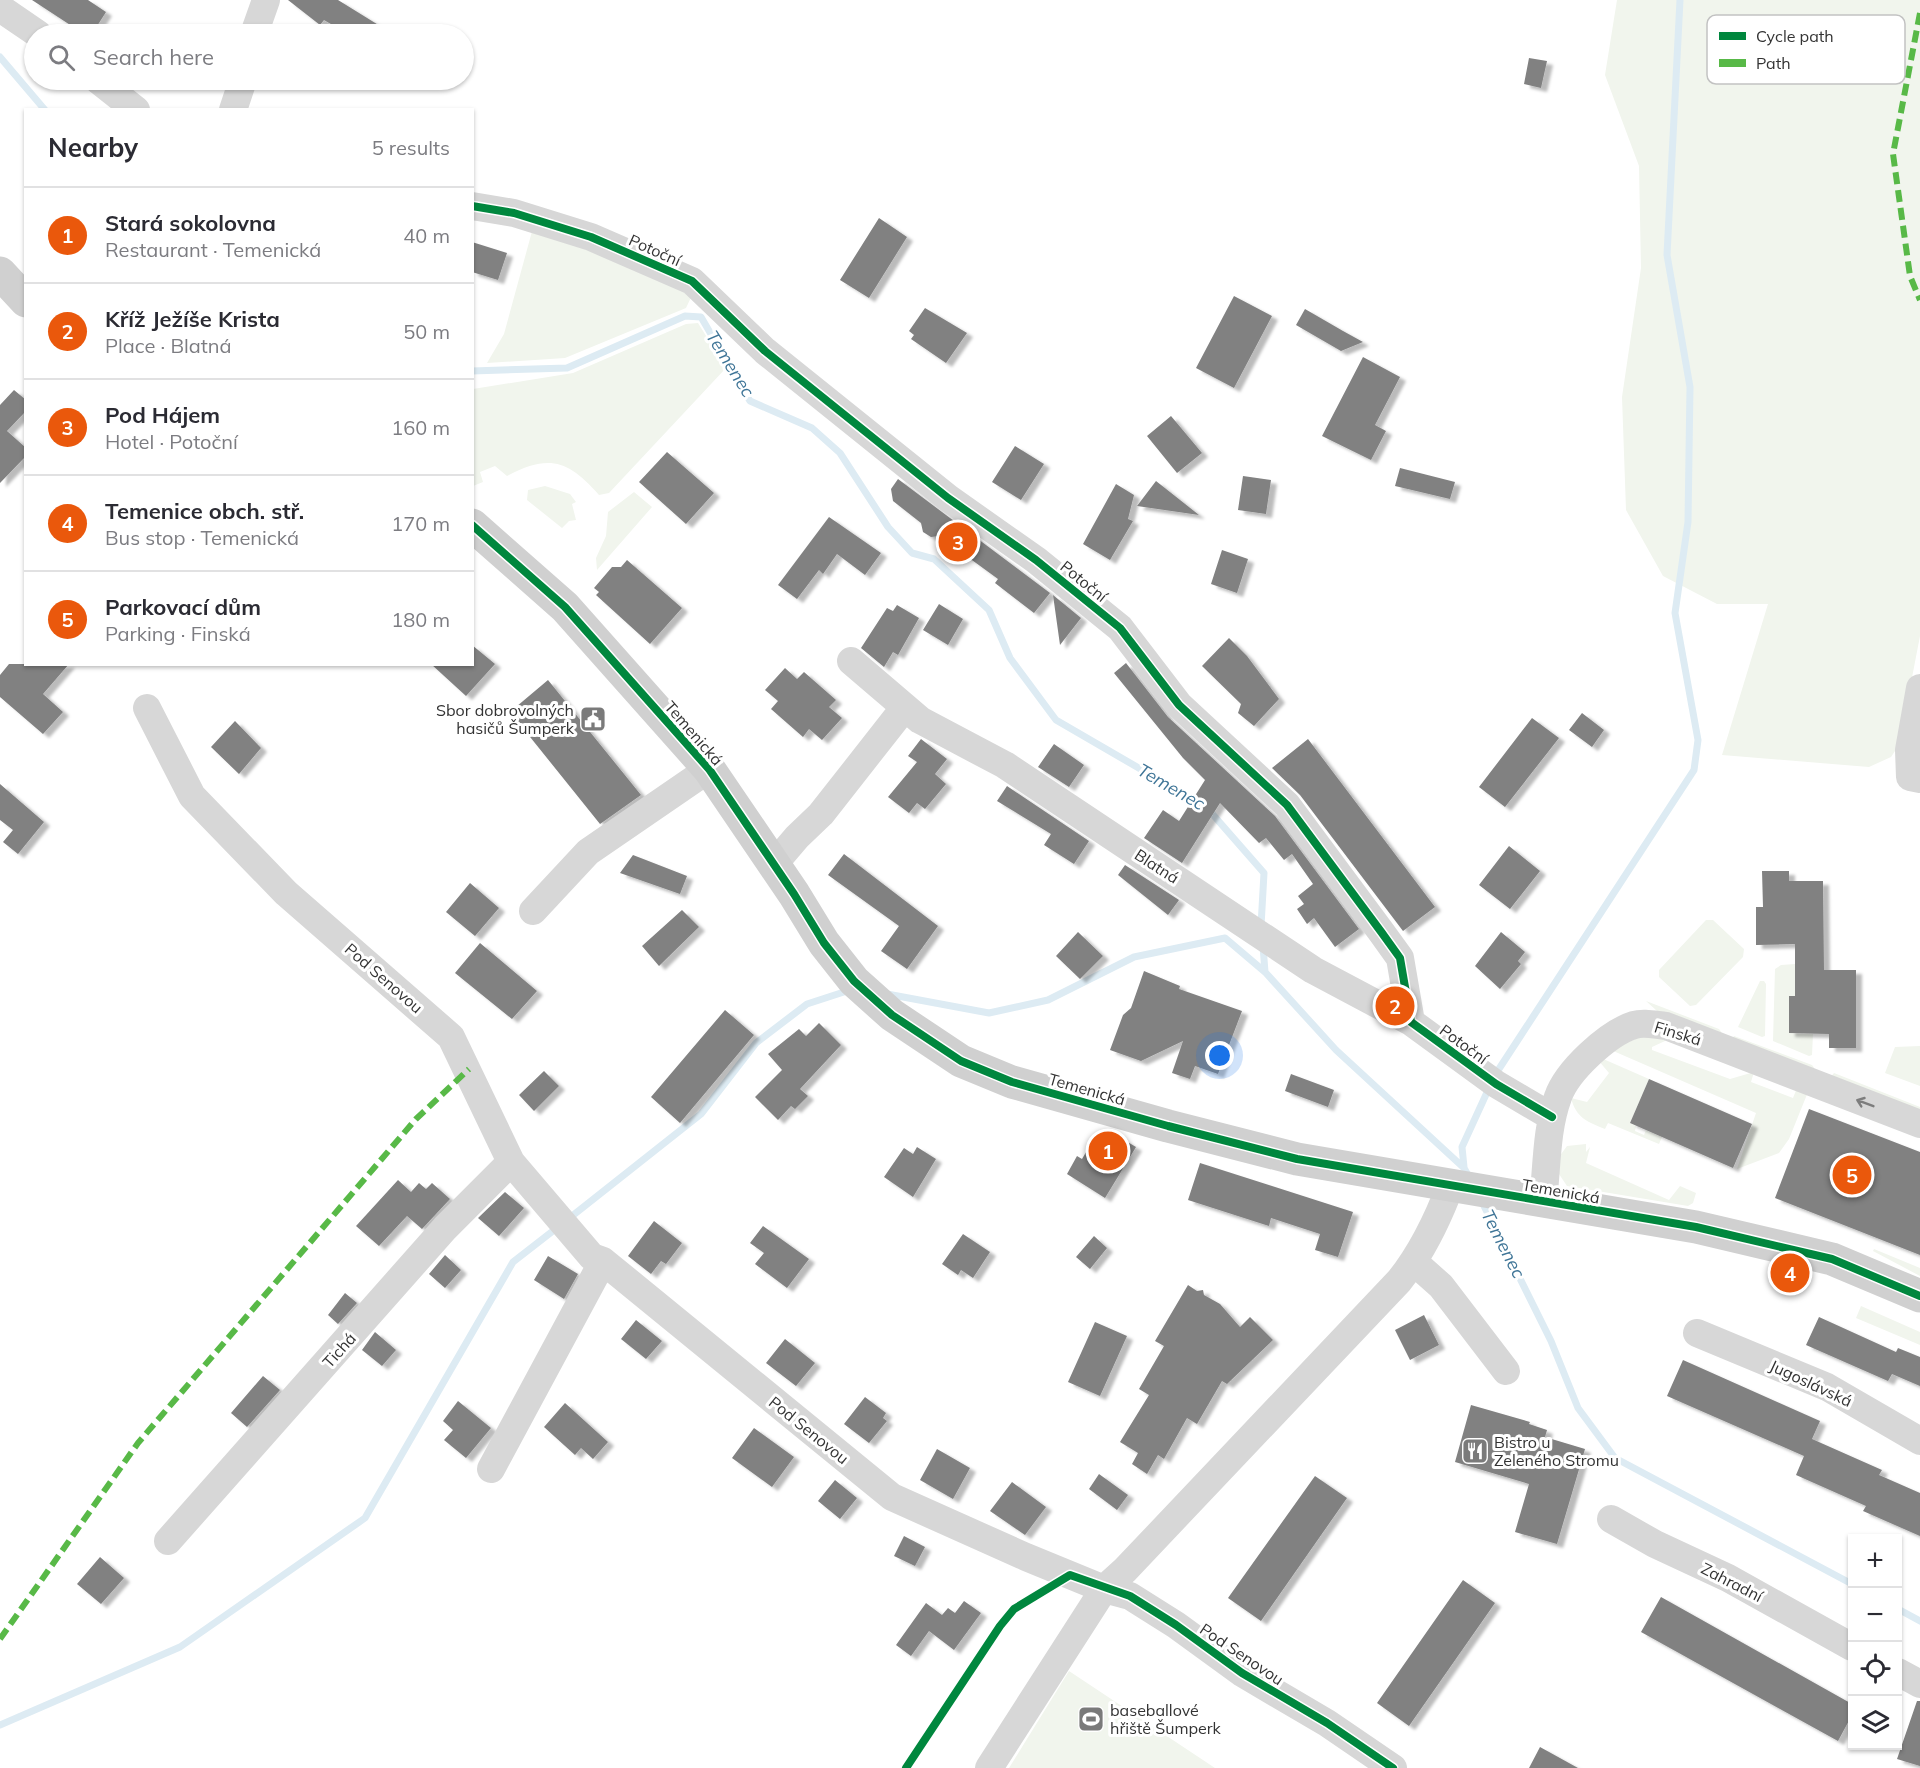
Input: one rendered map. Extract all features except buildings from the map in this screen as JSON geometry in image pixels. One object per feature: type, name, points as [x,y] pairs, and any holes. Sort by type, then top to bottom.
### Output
[{"type":"street","points":[[258,24],[266,0]]},
{"type":"street","points":[[0,8],[24,24]]},
{"type":"street","points":[[111,90],[133,108]]},
{"type":"street","points":[[234,108],[240,90]]},
{"type":"street","name":"Potoční","points":[[474,206],[514,213],[591,237],[692,281],[765,351],[948,498],[1036,560],[1120,628],[1179,705],[1287,805],[1382,933],[1400,958],[1411,1022],[1496,1084],[1552,1117]]},
{"type":"street","name":"Temenická","points":[[474,527],[565,607],[709,769],[774,864],[824,943],[854,981],[892,1015],[961,1061],[1012,1082],[1190,1132],[1297,1159],[1696,1227],[1832,1259],[1920,1296]]},
{"type":"street","name":"Blatná","points":[[851,661],[920,720],[1005,765],[1261,933],[1313,970],[1411,1022]]},
{"type":"street","points":[[1915,778],[1909,750],[1920,688]]},
{"type":"street","points":[[774,864],[820,814],[905,707]]},
{"type":"street","name":"Pod Senovou","points":[[147,708],[192,796],[285,893],[451,1036],[511,1161],[592,1257],[603,1261],[892,1497],[1026,1557],[1104,1589],[1131,1596],[1176,1624],[1242,1673],[1327,1723],[1393,1768]]},
{"type":"street","name":"Temenická","points":[[533,911],[588,852],[709,769]]},
{"type":"street","name":"Finská","points":[[1532,1200],[1552,1117],[1565,1081],[1595,1049],[1624,1029],[1637,1024],[1666,1026],[1920,1124]]},
{"type":"street","name":"Tichá","points":[[168,1541],[445,1228],[511,1161]]},
{"type":"street","points":[[989,1768],[1104,1589],[1125,1570],[1414,1262],[1458,1185]]},
{"type":"street","points":[[491,1469],[603,1261]]},
{"type":"street","points":[[1414,1262],[1441,1286],[1506,1371]]},
{"type":"street","name":"Jugoslávská","points":[[1697,1333],[1827,1387],[1920,1441]]},
{"type":"street","name":"Zahradní","points":[[1611,1520],[1655,1544],[1728,1578],[1848,1645]]},
{"type":"street","points":[[1902,1674],[1920,1684]]},
{"type":"shaded area","points":[[1617,0],[1920,0],[1920,636],[1899,745],[1891,757],[1869,767],[1722,755],[1768,604],[1717,604],[1663,576],[1626,510],[1622,397],[1641,268],[1639,166],[1605,75]]},
{"type":"shaded area","points":[[534,224],[694,291],[686,308],[565,358],[487,363],[504,334]]},
{"type":"shaded area","points":[[698,323],[726,368],[609,493],[599,495],[577,474],[557,464],[546,463],[522,469],[507,476],[495,466],[480,472],[483,482],[474,486],[474,389],[573,373],[686,324]]},
{"type":"shaded area","points":[[545,486],[570,494],[576,502],[572,504],[576,520],[569,521],[562,528],[527,500],[528,490]]},
{"type":"shaded area","points":[[634,492],[652,507],[597,570],[596,558],[606,536],[608,512]]},
{"type":"shaded area","points":[[1706,920],[1713,920],[1744,949],[1743,957],[1696,1005],[1690,1006],[1659,977],[1659,970]]},
{"type":"shaded area","points":[[1795,964],[1795,996],[1789,996],[1789,1033],[1813,1034],[1812,1055],[1809,1056],[1773,1041],[1775,969],[1781,965]]},
{"type":"shaded area","points":[[1760,981],[1766,984],[1765,1036],[1762,1037],[1738,1027]]},
{"type":"shaded area","points":[[1646,1001],[1719,1029],[1722,1033],[1657,1011]]},
{"type":"shaded area","points":[[1644,1035],[1665,1037],[1665,1041],[1652,1047],[1652,1050],[1730,1079],[1754,1072],[1751,1082],[1793,1098],[1797,1088],[1808,1092],[1789,1139],[1779,1153],[1737,1169],[1756,1113],[1611,1050]]},
{"type":"shaded area","points":[[1734,1036],[1812,1065],[1815,1069],[1731,1040]]},
{"type":"shaded area","points":[[1920,1046],[1920,1086],[1885,1073],[1895,1047]]},
{"type":"shaded area","points":[[1601,1058],[1649,1079],[1630,1123],[1636,1126],[1635,1131],[1644,1135],[1646,1130],[1662,1137],[1659,1144],[1608,1123],[1605,1129],[1579,1115],[1571,1098],[1587,1102],[1609,1073],[1598,1060]]},
{"type":"shaded area","points":[[1834,1073],[1920,1107],[1920,1113],[1830,1078]]},
{"type":"shaded area","points":[[1586,1144],[1586,1152],[1590,1147],[1586,1163],[1669,1200],[1680,1186],[1696,1193],[1693,1203],[1688,1206],[1567,1186],[1559,1174],[1559,1157],[1567,1146]]},
{"type":"shaded area","points":[[1874,1249],[1920,1268],[1920,1276],[1873,1251]]},
{"type":"shaded area","points":[[1861,1306],[1920,1332],[1920,1345],[1856,1318]]},
{"type":"shaded area","name":"baseballové hřiště Šumperk","points":[[1069,1671],[1215,1768],[1009,1768]]},
{"type":"waterway","points":[[1495,1075],[1694,770],[1698,740],[1675,613],[1688,522],[1690,387],[1667,255],[1680,0]]},
{"type":"waterway","name":"Temenec","points":[[0,57],[24,85]]},
{"type":"waterway","name":"Temenec","points":[[28,90],[43,108]]},
{"type":"waterway","name":"Temenec","points":[[474,371],[567,368],[685,316],[701,317],[750,401],[812,428],[840,453],[888,527],[912,553],[934,559],[989,610],[1010,658],[1056,720],[1199,803]]},
{"type":"waterway","name":"Temenec","points":[[1208,809],[1264,873],[1261,926]]},
{"type":"waterway","points":[[887,994],[989,1013],[1048,1000],[1134,957],[1225,938],[1265,972]]},
{"type":"waterway","name":"Temenec","points":[[1263,946],[1265,972],[1336,1050],[1464,1168],[1469,1177]]},
{"type":"waterway","points":[[567,1220],[701,1114],[756,1043],[807,1004],[850,990]]},
{"type":"waterway","points":[[1464,1167],[1462,1147],[1489,1088]]},
{"type":"waterway","name":"Temenec","points":[[1481,1200],[1551,1341],[1578,1408],[1615,1458],[1848,1582]]},
{"type":"waterway","points":[[0,1725],[180,1647],[365,1518],[513,1262],[558,1227]]},
{"type":"waterway","name":"Temenec","points":[[1902,1611],[1920,1621]]},
{"type":"marked path","points":[[1920,13],[1893,154],[1910,276],[1920,300]]},
{"type":"marked path","points":[[0,1639],[138,1443],[416,1119],[469,1069]]},
{"type":"cycle path","points":[[474,206],[514,213],[591,237],[692,281],[765,351],[948,498],[1036,560],[1120,628],[1179,705],[1287,805],[1382,933],[1400,958],[1411,1022],[1496,1084],[1552,1117]]},
{"type":"cycle path","points":[[474,527],[565,607],[709,769],[794,894],[824,943],[854,981],[892,1015],[961,1061],[1012,1082],[1297,1159],[1696,1227],[1832,1259],[1920,1296]]},
{"type":"cycle path","points":[[906,1768],[1000,1626],[1014,1609],[1070,1575],[1130,1596],[1176,1625],[1242,1673],[1327,1723],[1393,1768]]},
{"type":"place","name":"Pod Hájem","points":[[958,542]]},
{"type":"place","name":"Sbor dobrovolných hasičů Šumperk","points":[[593,719]]},
{"type":"place","name":"Kříž Ježíše Krista","points":[[1395,1006]]},
{"type":"place","name":"Stará sokolovna","points":[[1108,1151]]},
{"type":"place","name":"Parkovací dům","points":[[1852,1175]]},
{"type":"place","name":"Temenice obch. stř.","points":[[1790,1273]]},
{"type":"place","name":"Bistro u Zeleného Stromu","points":[[1475,1451]]},
{"type":"place","name":"baseballové hřiště Šumperk","points":[[1091,1719]]}]
